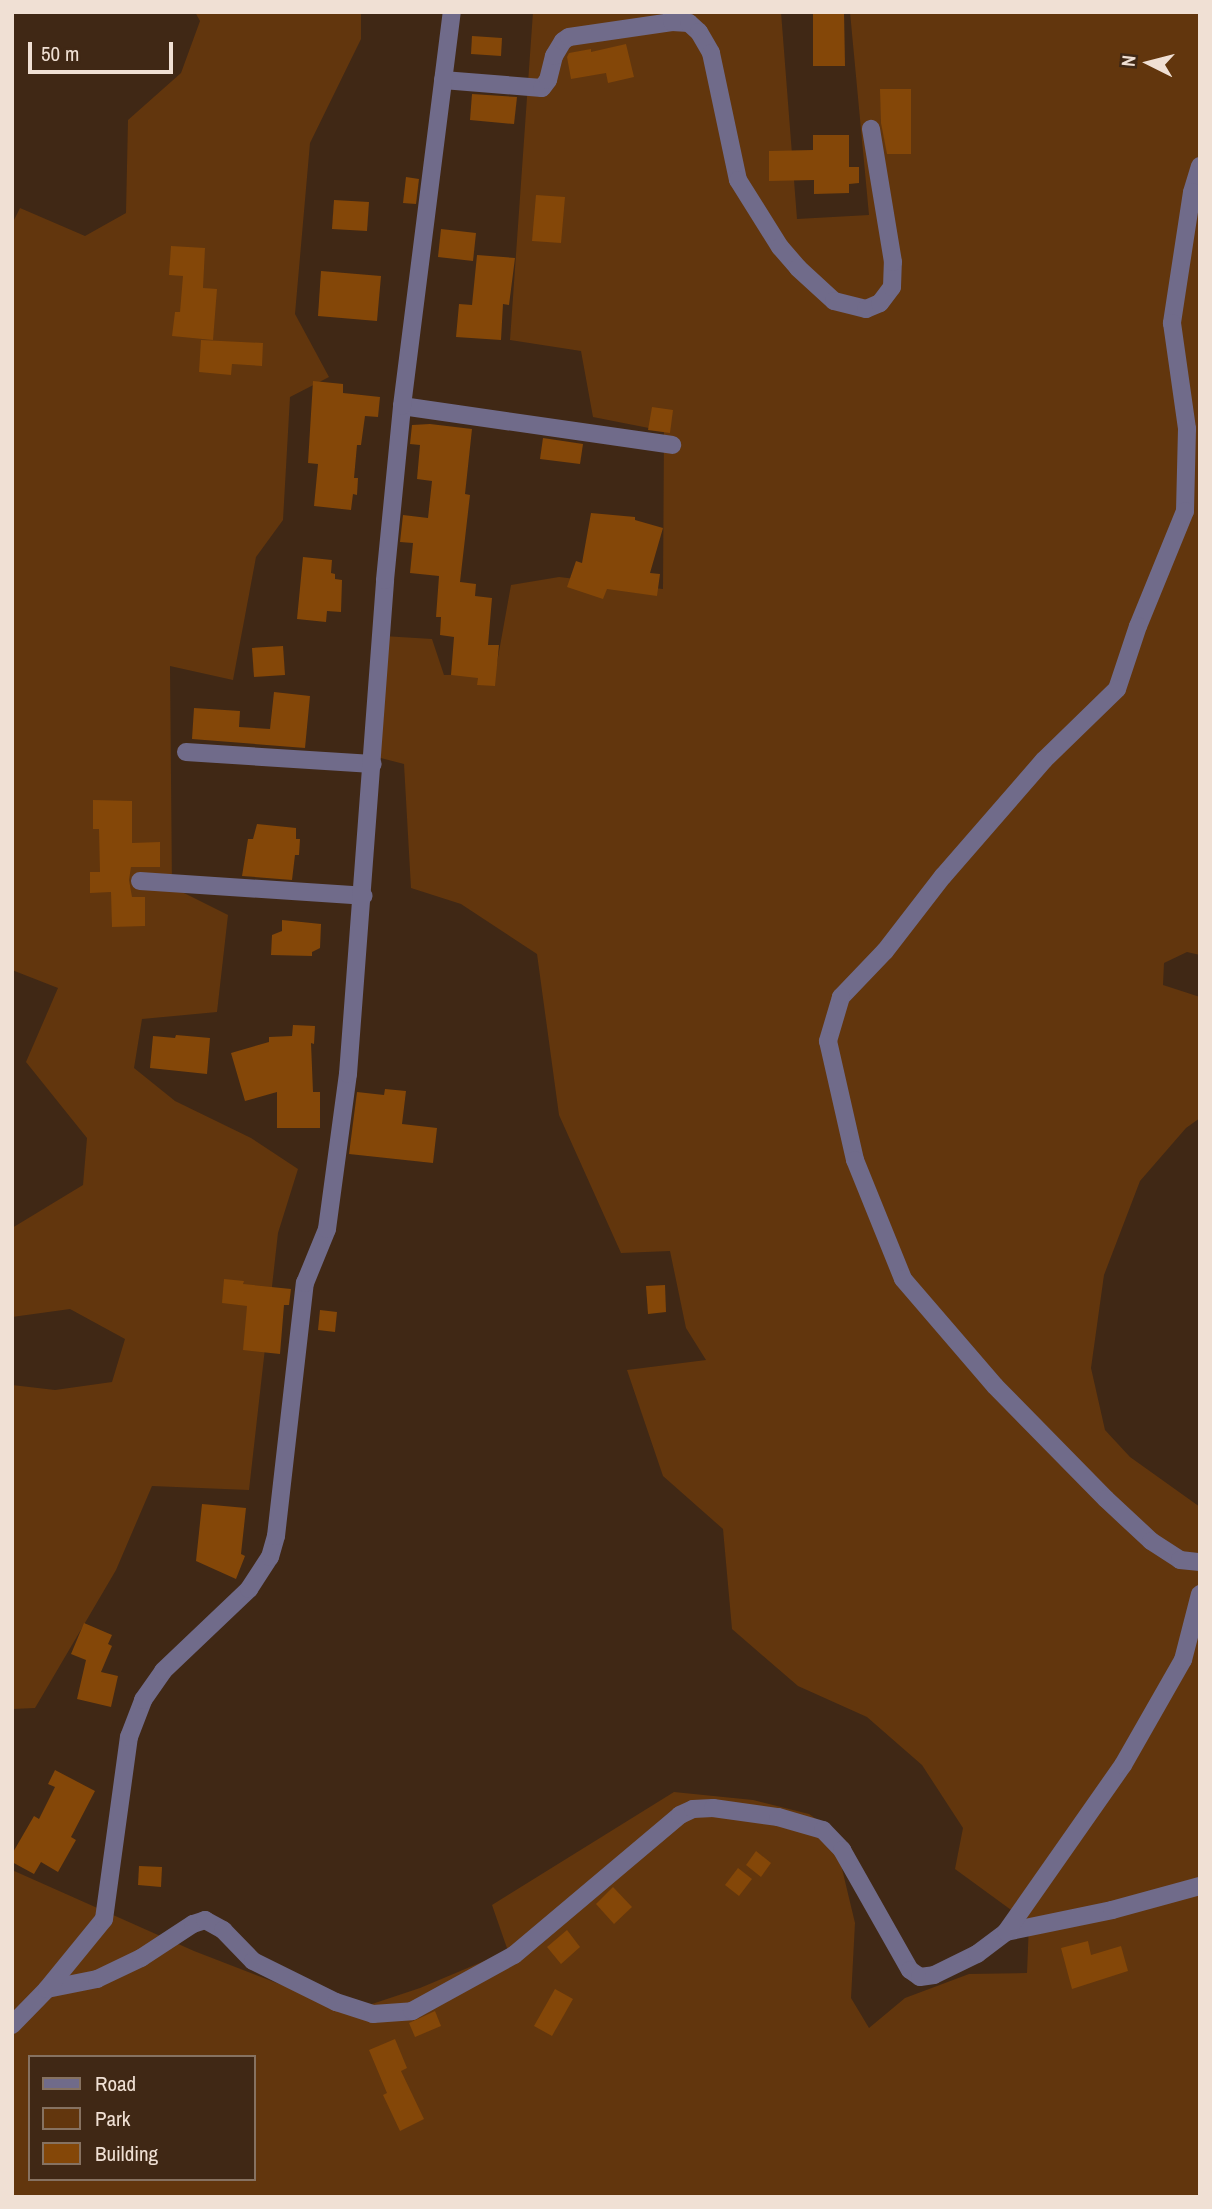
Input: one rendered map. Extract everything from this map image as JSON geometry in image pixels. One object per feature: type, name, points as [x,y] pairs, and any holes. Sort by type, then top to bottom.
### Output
[{"type":"street","points":[[12,2025],[47,1989],[104,1919],[129,1737],[143,1699],[163,1671],[249,1589],[270,1557],[279,1517],[305,1283],[327,1228],[348,1074],[385,580],[402,406],[452,12]]},
{"type":"street","points":[[443,80],[539,88],[546,84],[554,56],[569,37],[673,22],[689,23],[699,32],[711,53],[738,180],[780,247],[799,268],[834,301],[866,309],[880,303],[892,286],[893,262],[871,129]]},
{"type":"street","points":[[1200,166],[1192,192],[1172,323],[1187,429],[1185,511],[1138,626],[1117,689],[1044,760],[943,876],[885,951],[841,997],[828,1041],[855,1160],[903,1279],[995,1386],[1106,1499],[1152,1541],[1180,1560],[1200,1562]]},
{"type":"street","points":[[402,406],[672,445]]},
{"type":"street","points":[[186,752],[373,764]]},
{"type":"street","points":[[139,881],[363,896]]},
{"type":"street","points":[[47,1989],[97,1979],[141,1958],[193,1924],[205,1920],[223,1930],[253,1961],[335,2002],[373,2014],[412,2011],[514,1955],[680,1815],[693,1809],[713,1808],[779,1817],[823,1830],[842,1850],[915,1975],[934,1975],[977,1954],[1006,1931],[1123,1765],[1183,1660],[1200,1594]]},
{"type":"street","points":[[1006,1931],[1112,1910],[1200,1886]]},
{"type":"green space","points":[[195,12],[361,12],[361,39],[310,143],[295,314],[329,377],[290,397],[283,520],[256,557],[233,680],[170,666],[172,887],[228,915],[217,1012],[142,1019],[134,1068],[175,1101],[251,1138],[298,1169],[278,1233],[249,1490],[152,1486],[116,1570],[35,1708],[12,1709],[12,1385],[55,1390],[112,1382],[125,1339],[70,1309],[12,1317],[12,1228],[83,1185],[87,1138],[26,1062],[58,988],[12,970],[12,224],[20,208],[85,236],[126,213],[128,120],[181,73],[200,21]]},
{"type":"green space","points":[[533,12],[781,12],[797,219],[869,215],[850,12],[1200,12],[1200,955],[1187,952],[1164,963],[1163,985],[1200,997],[1200,1118],[1186,1128],[1140,1181],[1104,1275],[1091,1368],[1105,1430],[1130,1457],[1200,1507],[1200,2197],[12,2197],[12,1870],[194,1951],[321,2000],[363,2007],[420,1988],[508,1951],[492,1905],[674,1792],[753,1800],[809,1814],[833,1831],[855,1923],[851,1998],[869,2028],[905,1998],[969,1974],[1027,1973],[1029,1923],[955,1869],[963,1828],[922,1765],[867,1717],[798,1686],[732,1629],[723,1529],[663,1476],[627,1370],[706,1360],[686,1328],[670,1251],[621,1253],[559,1115],[537,954],[461,904],[411,888],[404,764],[373,756],[383,636],[432,639],[444,675],[495,674],[511,585],[559,577],[663,589],[664,431],[593,417],[581,351],[510,340]]},
{"type":"building","points":[[813,12],[844,12],[845,66],[813,66]]},
{"type":"building","points":[[472,36],[502,38],[501,56],[471,54]]},
{"type":"building","points":[[626,44],[634,77],[608,83],[606,73],[571,79],[567,57],[569,53],[591,49],[591,52]]},
{"type":"building","points":[[880,89],[911,89],[911,154],[887,154],[881,123]]},
{"type":"building","points":[[472,94],[517,97],[514,124],[470,120]]},
{"type":"building","points":[[813,135],[849,135],[849,167],[859,167],[859,183],[849,184],[849,193],[814,194],[814,180],[769,181],[769,151],[813,150]]},
{"type":"building","points":[[406,177],[419,179],[416,204],[403,203]]},
{"type":"building","points":[[536,195],[565,197],[561,243],[532,241]]},
{"type":"building","points":[[334,200],[369,202],[367,231],[332,229]]},
{"type":"building","points":[[441,229],[476,233],[473,261],[438,257]]},
{"type":"building","points":[[171,246],[205,248],[203,288],[217,289],[213,340],[172,336],[175,312],[180,312],[183,276],[169,275]]},
{"type":"building","points":[[477,255],[515,258],[509,305],[503,304],[501,340],[456,337],[459,304],[472,305]]},
{"type":"building","points":[[321,271],[381,276],[377,321],[318,316]]},
{"type":"building","points":[[201,340],[263,343],[262,366],[232,364],[231,375],[199,372]]},
{"type":"building","points":[[313,381],[343,384],[343,393],[380,397],[378,417],[365,416],[361,445],[357,445],[354,478],[358,478],[357,495],[353,494],[351,510],[314,506],[318,464],[308,463]]},
{"type":"building","points":[[652,407],[673,410],[670,433],[648,430]]},
{"type":"building","points":[[430,424],[472,429],[465,494],[470,495],[460,582],[476,584],[475,596],[492,598],[488,645],[499,645],[495,686],[477,685],[478,678],[451,675],[454,637],[440,635],[441,617],[436,617],[439,576],[410,573],[413,543],[400,542],[403,515],[428,518],[432,481],[417,479],[420,445],[410,444],[412,425]]},
{"type":"building","points":[[543,438],[583,444],[580,464],[540,459]]},
{"type":"building","points":[[591,513],[635,517],[635,520],[663,528],[650,573],[660,574],[657,596],[607,589],[603,599],[567,587],[576,561],[582,563]]},
{"type":"building","points":[[303,557],[332,560],[331,573],[335,574],[335,579],[342,580],[341,612],[327,611],[326,622],[297,619]]},
{"type":"building","points":[[283,646],[285,675],[254,677],[252,648]]},
{"type":"building","points":[[274,692],[310,696],[305,748],[192,739],[194,708],[240,711],[239,727],[270,729]]},
{"type":"building","points":[[93,800],[132,801],[132,843],[160,842],[160,867],[131,867],[129,880],[132,897],[145,897],[145,926],[112,927],[111,892],[90,893],[90,872],[100,872],[99,829],[93,829]]},
{"type":"building","points":[[257,824],[296,828],[296,839],[300,839],[299,855],[295,855],[292,880],[242,876],[248,839],[253,839]]},
{"type":"building","points":[[282,920],[321,924],[320,948],[312,952],[312,956],[271,955],[272,935],[282,931]]},
{"type":"building","points":[[293,1025],[315,1026],[314,1044],[311,1043],[313,1092],[320,1092],[320,1128],[277,1128],[277,1092],[245,1101],[231,1053],[269,1042],[269,1037],[292,1036]]},
{"type":"building","points":[[176,1035],[210,1038],[207,1074],[150,1068],[153,1036],[175,1038]]},
{"type":"building","points":[[385,1089],[406,1091],[402,1124],[437,1128],[433,1163],[349,1154],[357,1092],[384,1095]]},
{"type":"building","points":[[224,1279],[244,1281],[243,1284],[291,1289],[289,1305],[284,1305],[280,1354],[243,1350],[247,1306],[222,1303]]},
{"type":"building","points":[[665,1285],[666,1312],[648,1314],[646,1286]]},
{"type":"building","points":[[320,1310],[337,1312],[335,1332],[318,1330]]},
{"type":"building","points":[[202,1504],[246,1508],[241,1554],[245,1556],[236,1579],[196,1561]]},
{"type":"building","points":[[84,1623],[112,1635],[108,1644],[112,1646],[101,1672],[118,1676],[111,1707],[77,1699],[86,1660],[71,1654]]},
{"type":"building","points":[[55,1770],[95,1791],[71,1837],[76,1840],[58,1872],[41,1862],[34,1874],[12,1862],[12,1854],[34,1816],[39,1819],[55,1787],[48,1784]]},
{"type":"building","points":[[756,1851],[771,1863],[761,1877],[746,1865]]},
{"type":"building","points":[[139,1866],[162,1867],[161,1887],[138,1885]]},
{"type":"building","points":[[738,1868],[752,1879],[739,1896],[725,1885]]},
{"type":"building","points":[[613,1887],[632,1907],[614,1924],[596,1904]]},
{"type":"building","points":[[567,1930],[580,1947],[561,1964],[547,1947]]},
{"type":"building","points":[[1088,1941],[1091,1955],[1121,1946],[1128,1971],[1072,1989],[1061,1948]]},
{"type":"building","points":[[555,1989],[573,1999],[552,2036],[534,2026]]},
{"type":"building","points":[[435,2011],[441,2026],[415,2037],[409,2023]]},
{"type":"building","points":[[395,2039],[407,2068],[401,2071],[424,2119],[400,2131],[383,2095],[387,2093],[369,2050]]}]
